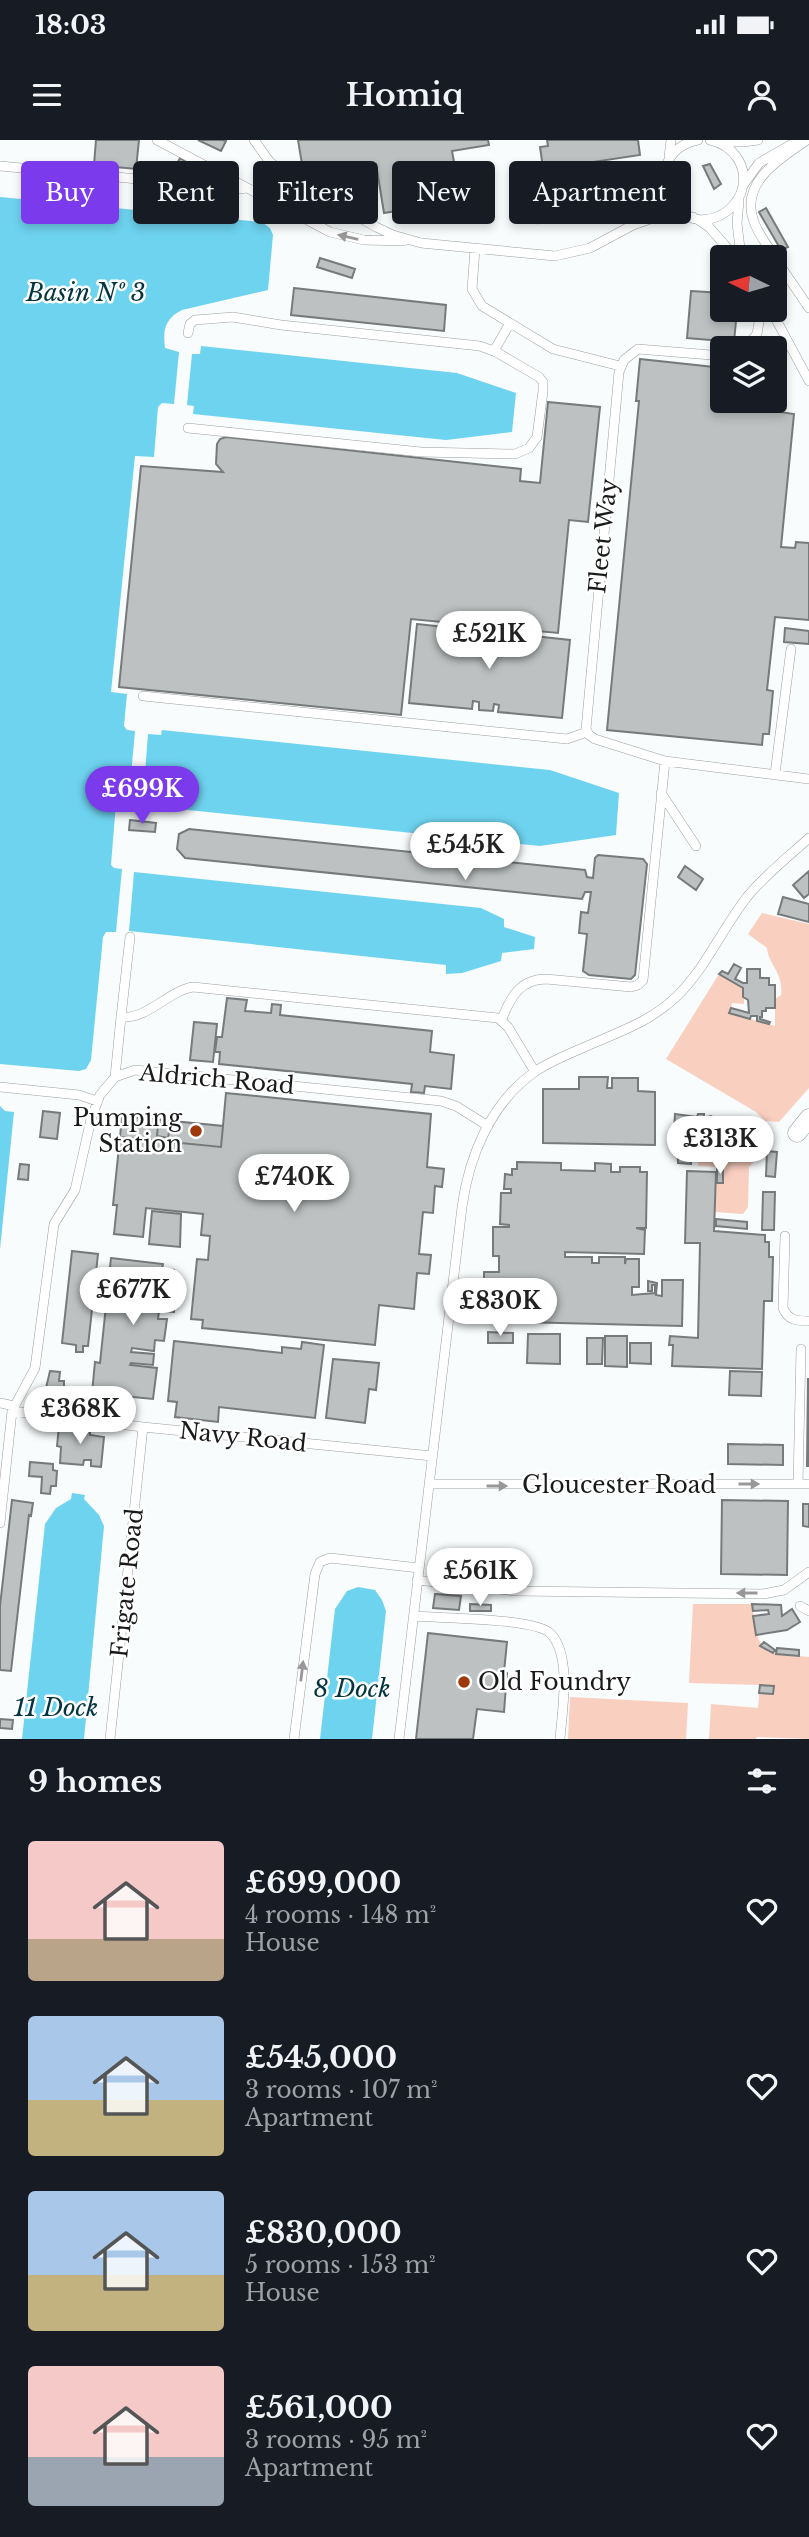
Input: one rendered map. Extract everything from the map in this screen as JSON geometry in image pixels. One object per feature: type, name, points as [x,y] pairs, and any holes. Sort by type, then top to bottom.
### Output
[{"type":"street","points":[[797,1133],[809,1118]]},
{"type":"lane","points":[[157,140],[248,190],[340,235],[378,242],[416,242],[555,256],[590,248],[634,225],[664,216],[712,218],[722,215],[735,204],[748,175],[759,163],[799,140]]},
{"type":"lane","points":[[254,140],[269,161],[284,174],[366,222],[416,242]]},
{"type":"lane","points":[[668,161],[671,140]]},
{"type":"lane","points":[[670,161],[678,149],[698,140]]},
{"type":"lane","points":[[710,140],[758,140]]},
{"type":"lane","points":[[710,140],[725,146],[737,157],[743,173],[737,216],[740,245]]},
{"type":"lane","points":[[768,245],[751,212],[752,194],[766,170],[807,140]]},
{"type":"lane","points":[[0,166],[248,190]]},
{"type":"lane","points":[[691,217],[709,227],[725,245]]},
{"type":"lane","points":[[475,249],[472,281],[474,295],[482,306],[558,350],[620,366],[633,352],[642,349],[710,355]]},
{"type":"lane","points":[[788,277],[809,308]]},
{"type":"lane","points":[[188,333],[190,324],[195,320],[233,317],[281,325],[469,345],[494,351],[543,382],[537,437],[529,448],[518,454],[430,452],[188,428]]},
{"type":"lane","points":[[777,322],[809,381]]},
{"type":"lane","points":[[494,351],[510,323]]},
{"type":"lane","name":"Fleet Way","points":[[587,732],[586,709],[620,366]]},
{"type":"lane","points":[[781,775],[791,649]]},
{"type":"lane","points":[[143,696],[567,739],[587,732],[595,739],[664,761],[781,775],[809,781]]},
{"type":"lane","points":[[502,1019],[514,994],[534,980],[631,987],[643,980],[664,761]]},
{"type":"lane","points":[[661,793],[696,846]]},
{"type":"lane","points":[[795,851],[809,831]]},
{"type":"lane","points":[[399,1739],[464,1189],[471,1162],[488,1126],[509,1097],[535,1072],[564,1056],[643,1022],[667,1006],[693,978],[746,898],[809,838]]},
{"type":"lane","points":[[115,1077],[130,937]]},
{"type":"lane","points":[[121,1017],[135,1017],[176,992],[193,987],[502,1019]]},
{"type":"lane","points":[[502,1019],[535,1072]]},
{"type":"lane","name":"Aldrich Road","points":[[0,1523],[13,1408],[34,1372],[54,1228],[75,1190],[97,1101],[105,1086],[115,1077],[125,1072],[144,1071],[441,1101],[456,1106],[488,1126]]},
{"type":"lane","points":[[0,1087],[79,1096],[97,1101]]},
{"type":"lane","points":[[786,1236],[783,1308],[785,1314],[793,1320],[809,1321]]},
{"type":"lane","points":[[798,1484],[801,1349]]},
{"type":"lane","name":"Navy Road","points":[[0,1403],[13,1408],[143,1427],[432,1456]]},
{"type":"lane","name":"Frigate Road","points":[[110,1739],[143,1427]]},
{"type":"lane","name":"Gloucester Road","points":[[429,1485],[809,1484]]},
{"type":"lane","points":[[294,1739],[315,1574],[320,1562],[330,1558],[419,1568]]},
{"type":"lane","points":[[418,1580],[516,1591],[764,1594],[784,1590],[809,1572]]},
{"type":"lane","points":[[414,1616],[494,1620],[548,1632],[558,1649],[564,1672],[560,1739]]},
{"type":"shaded area","points":[[762,913],[809,924],[809,1088],[779,1122],[765,1121],[756,1112],[666,1059],[719,974],[744,988],[744,1004],[732,1003],[730,1013],[775,1026],[775,999],[781,995],[780,981],[767,948],[748,934]]},
{"type":"shaded area","points":[[716,1117],[749,1122],[755,1127],[754,1162],[749,1167],[748,1207],[743,1214],[715,1212],[716,1167],[698,1166],[699,1143],[714,1144]]},
{"type":"shaded area","points":[[693,1604],[752,1604],[757,1634],[764,1648],[780,1654],[809,1657],[809,1739],[709,1739],[711,1704],[758,1708],[760,1685],[689,1683]]},
{"type":"shaded area","points":[[570,1697],[688,1703],[686,1739],[568,1739]]},
{"type":"water","name":"Basin № 3","points":[[0,197],[21,199],[21,224],[119,224],[119,208],[133,210],[133,224],[239,224],[239,220],[265,224],[273,235],[268,290],[182,310],[168,321],[164,336],[165,348],[179,352],[174,404],[162,403],[158,407],[154,457],[135,456],[111,692],[127,694],[124,726],[127,730],[135,731],[129,798],[120,798],[116,803],[111,865],[122,869],[116,932],[106,932],[103,937],[91,1060],[86,1069],[79,1071],[0,1064]]},
{"type":"water","points":[[201,346],[457,373],[516,393],[512,432],[446,440],[193,414],[194,406],[187,405],[192,354],[200,354]]},
{"type":"water","points":[[162,730],[550,770],[619,793],[616,835],[540,846],[159,807],[159,800],[143,798],[148,734],[161,735]]},
{"type":"water","points":[[134,872],[481,908],[504,919],[504,927],[535,937],[534,949],[502,953],[501,961],[462,973],[446,974],[446,965],[129,931]]},
{"type":"water","points":[[0,1106],[5,1111],[14,1112],[0,1249]]},
{"type":"water","name":"11 Dock","points":[[72,1493],[85,1495],[84,1499],[99,1515],[104,1526],[84,1739],[22,1739],[45,1524],[56,1508],[71,1499]]},
{"type":"water","name":"8 Dock","points":[[358,1587],[375,1590],[386,1611],[372,1739],[320,1739],[335,1609],[347,1591]]},
{"type":"building","points":[[96,140],[139,140],[137,161],[133,161],[133,169],[119,167],[119,161],[94,161]]},
{"type":"building","points":[[198,140],[222,140],[226,141],[221,151]]},
{"type":"building","points":[[298,140],[488,140],[489,145],[452,151],[454,161],[392,161],[392,212],[384,213],[378,161],[302,161]]},
{"type":"building","points":[[547,140],[638,140],[640,155],[600,161],[542,161],[540,147],[548,146]]},
{"type":"building","points":[[710,164],[721,184],[714,189],[703,166]]},
{"type":"building","points":[[766,208],[787,245],[778,245],[759,212]]},
{"type":"building","points":[[320,258],[355,269],[352,278],[317,267]]},
{"type":"building","points":[[294,288],[446,305],[444,331],[291,315]]},
{"type":"building","points":[[691,291],[710,292],[710,322],[736,322],[735,336],[710,336],[710,340],[687,338]]},
{"type":"building","points":[[640,359],[710,367],[710,413],[794,414],[781,547],[795,548],[796,542],[809,543],[809,620],[775,617],[767,690],[773,691],[769,734],[763,734],[762,745],[607,730],[639,401],[636,401]]},
{"type":"building","points":[[548,402],[600,407],[588,522],[569,520],[558,633],[411,619],[401,715],[119,687],[141,466],[223,472],[216,464],[217,444],[220,439],[226,437],[521,469],[520,481],[540,483]]},
{"type":"building","points":[[417,624],[481,631],[480,638],[485,639],[486,631],[502,632],[501,640],[504,640],[505,633],[570,640],[562,718],[498,712],[499,705],[494,704],[493,711],[479,710],[479,702],[473,701],[472,709],[409,703]]},
{"type":"building","points":[[785,628],[809,631],[809,644],[784,642]]},
{"type":"building","points":[[130,820],[156,823],[155,832],[129,830]]},
{"type":"building","points":[[189,829],[585,870],[587,877],[593,878],[595,858],[598,855],[643,859],[647,864],[635,975],[631,979],[589,975],[583,971],[587,934],[579,933],[581,912],[588,913],[591,892],[585,892],[582,899],[185,858],[177,849],[179,834]]},
{"type":"building","points":[[685,866],[703,879],[696,890],[678,877]]},
{"type":"building","points":[[809,871],[809,894],[804,898],[793,885]]},
{"type":"building","points":[[783,897],[809,904],[809,922],[778,914]]},
{"type":"building","points":[[734,964],[741,968],[735,979],[747,983],[747,969],[760,969],[760,978],[769,978],[769,985],[775,985],[775,1008],[766,1008],[760,1017],[770,1022],[769,1024],[757,1021],[757,1016],[751,1016],[750,1019],[729,1013],[731,1008],[749,1013],[748,1000],[743,997],[743,988],[719,974],[722,971],[728,974]]},
{"type":"building","points":[[227,998],[247,1000],[245,1011],[271,1013],[272,1004],[281,1005],[280,1015],[432,1031],[430,1052],[454,1055],[451,1089],[425,1086],[424,1093],[411,1092],[412,1084],[219,1064],[220,1052],[215,1052],[217,1037],[222,1037]]},
{"type":"building","points":[[194,1022],[217,1024],[213,1062],[190,1060]]},
{"type":"building","points":[[579,1077],[608,1077],[607,1088],[612,1088],[612,1078],[638,1078],[638,1091],[655,1092],[655,1145],[543,1143],[543,1089],[579,1089]]},
{"type":"building","points":[[226,1093],[431,1114],[427,1167],[444,1169],[442,1187],[435,1186],[433,1213],[423,1212],[419,1254],[431,1255],[429,1274],[417,1273],[414,1309],[379,1305],[375,1345],[202,1328],[203,1320],[191,1319],[197,1259],[208,1260],[210,1236],[201,1235],[203,1214],[146,1208],[143,1237],[114,1234],[117,1205],[113,1205],[120,1137],[221,1147]]},
{"type":"building","points":[[43,1111],[60,1113],[57,1139],[40,1137]]},
{"type":"building","points":[[675,1114],[697,1117],[698,1114],[704,1114],[704,1118],[711,1116],[716,1119],[714,1144],[699,1143],[699,1149],[695,1149],[696,1143],[692,1142],[691,1164],[678,1163]]},
{"type":"building","name":"Pumping Station","points":[[122,1116],[223,1126],[221,1147],[120,1137]],"holes":[[[158,1125],[170,1127],[168,1138],[157,1136]]]},
{"type":"building","points":[[158,1125],[170,1127],[168,1138],[157,1136]]},
{"type":"building","points":[[767,1151],[777,1152],[775,1177],[766,1176]]},
{"type":"building","points":[[517,1162],[561,1163],[561,1170],[595,1171],[595,1163],[611,1164],[611,1172],[620,1172],[620,1167],[640,1167],[640,1172],[647,1172],[646,1228],[636,1228],[645,1230],[644,1254],[565,1252],[565,1257],[592,1257],[592,1263],[599,1263],[599,1257],[625,1257],[625,1264],[626,1259],[639,1259],[639,1287],[632,1287],[632,1295],[655,1293],[655,1285],[652,1285],[652,1291],[648,1291],[648,1281],[657,1283],[656,1295],[662,1296],[662,1280],[683,1280],[682,1326],[478,1321],[477,1289],[484,1289],[484,1272],[499,1272],[499,1256],[493,1256],[493,1227],[509,1227],[500,1224],[501,1193],[511,1193],[511,1189],[504,1189],[505,1174],[512,1175],[512,1169],[517,1169]]},
{"type":"building","points":[[20,1164],[29,1165],[28,1180],[18,1179]]},
{"type":"building","points":[[717,1169],[723,1170],[723,1183],[717,1183]]},
{"type":"building","points":[[687,1171],[716,1172],[714,1231],[765,1235],[765,1242],[769,1242],[769,1257],[773,1257],[772,1301],[764,1301],[762,1369],[672,1366],[673,1345],[669,1345],[670,1336],[698,1338],[700,1243],[685,1243]]},
{"type":"building","points":[[763,1192],[775,1192],[774,1230],[762,1230]]},
{"type":"building","points":[[152,1211],[181,1214],[180,1247],[149,1244]]},
{"type":"building","points":[[716,1219],[747,1222],[747,1229],[716,1226]]},
{"type":"building","points":[[72,1251],[98,1254],[88,1346],[83,1346],[83,1352],[76,1352],[76,1345],[62,1343]]},
{"type":"building","points":[[111,1258],[163,1264],[162,1269],[174,1270],[173,1282],[165,1281],[165,1286],[179,1288],[178,1295],[174,1295],[174,1312],[159,1311],[158,1319],[167,1319],[164,1341],[155,1340],[154,1351],[132,1348],[131,1352],[154,1354],[153,1365],[130,1365],[157,1368],[153,1399],[92,1393],[95,1362],[100,1363]]},
{"type":"building","points":[[488,1332],[513,1333],[513,1343],[488,1343]]},
{"type":"building","points":[[528,1334],[560,1334],[560,1364],[527,1363]]},
{"type":"building","points":[[605,1336],[627,1336],[627,1367],[605,1366]]},
{"type":"building","points":[[587,1338],[603,1338],[602,1364],[587,1364]]},
{"type":"building","points":[[174,1341],[282,1353],[282,1347],[301,1349],[302,1342],[324,1345],[315,1418],[219,1407],[218,1422],[175,1417],[177,1402],[168,1401]]},
{"type":"building","points":[[630,1343],[651,1343],[651,1364],[630,1363]]},
{"type":"building","points":[[333,1359],[379,1363],[376,1390],[369,1389],[365,1423],[326,1418]]},
{"type":"building","points":[[50,1371],[60,1372],[59,1381],[64,1381],[64,1391],[70,1391],[69,1399],[43,1400]]},
{"type":"building","points":[[730,1371],[762,1372],[761,1396],[729,1395]]},
{"type":"building","points":[[808,1379],[809,1466],[807,1466]]},
{"type":"building","points":[[59,1426],[90,1429],[90,1435],[104,1437],[101,1467],[91,1466],[91,1460],[84,1460],[83,1465],[60,1463],[61,1447],[57,1446]]},
{"type":"building","points":[[728,1444],[783,1445],[783,1465],[728,1464]]},
{"type":"building","points":[[30,1462],[53,1464],[53,1470],[57,1471],[56,1486],[51,1486],[50,1494],[41,1493],[42,1477],[29,1476]]},
{"type":"building","points":[[12,1500],[33,1503],[31,1516],[29,1515],[11,1671],[0,1670],[0,1606]]},
{"type":"building","points":[[722,1500],[788,1501],[787,1575],[721,1574]]},
{"type":"building","points":[[803,1504],[809,1504],[809,1527],[803,1526]]},
{"type":"building","points":[[435,1594],[461,1596],[459,1610],[433,1608]]},
{"type":"building","points":[[470,1604],[491,1605],[491,1611],[470,1611]]},
{"type":"building","points":[[752,1604],[781,1605],[782,1616],[792,1609],[800,1622],[787,1630],[756,1635],[753,1616],[769,1614],[768,1610],[753,1611]]},
{"type":"building","name":"Old Foundry","points":[[428,1633],[507,1642],[504,1712],[477,1709],[473,1739],[416,1739]]},
{"type":"building","points":[[764,1642],[775,1650],[773,1653],[760,1646]]},
{"type":"building","points":[[777,1648],[799,1650],[799,1656],[776,1654]]},
{"type":"building","points":[[760,1685],[774,1686],[773,1694],[759,1693]]},
{"type":"building","points":[[0,1719],[13,1720],[12,1729],[0,1728]]},
{"type":"place","name":"Pumping Station","points":[[196,1131]]},
{"type":"place","name":"Old Foundry","points":[[464,1682]]}]
